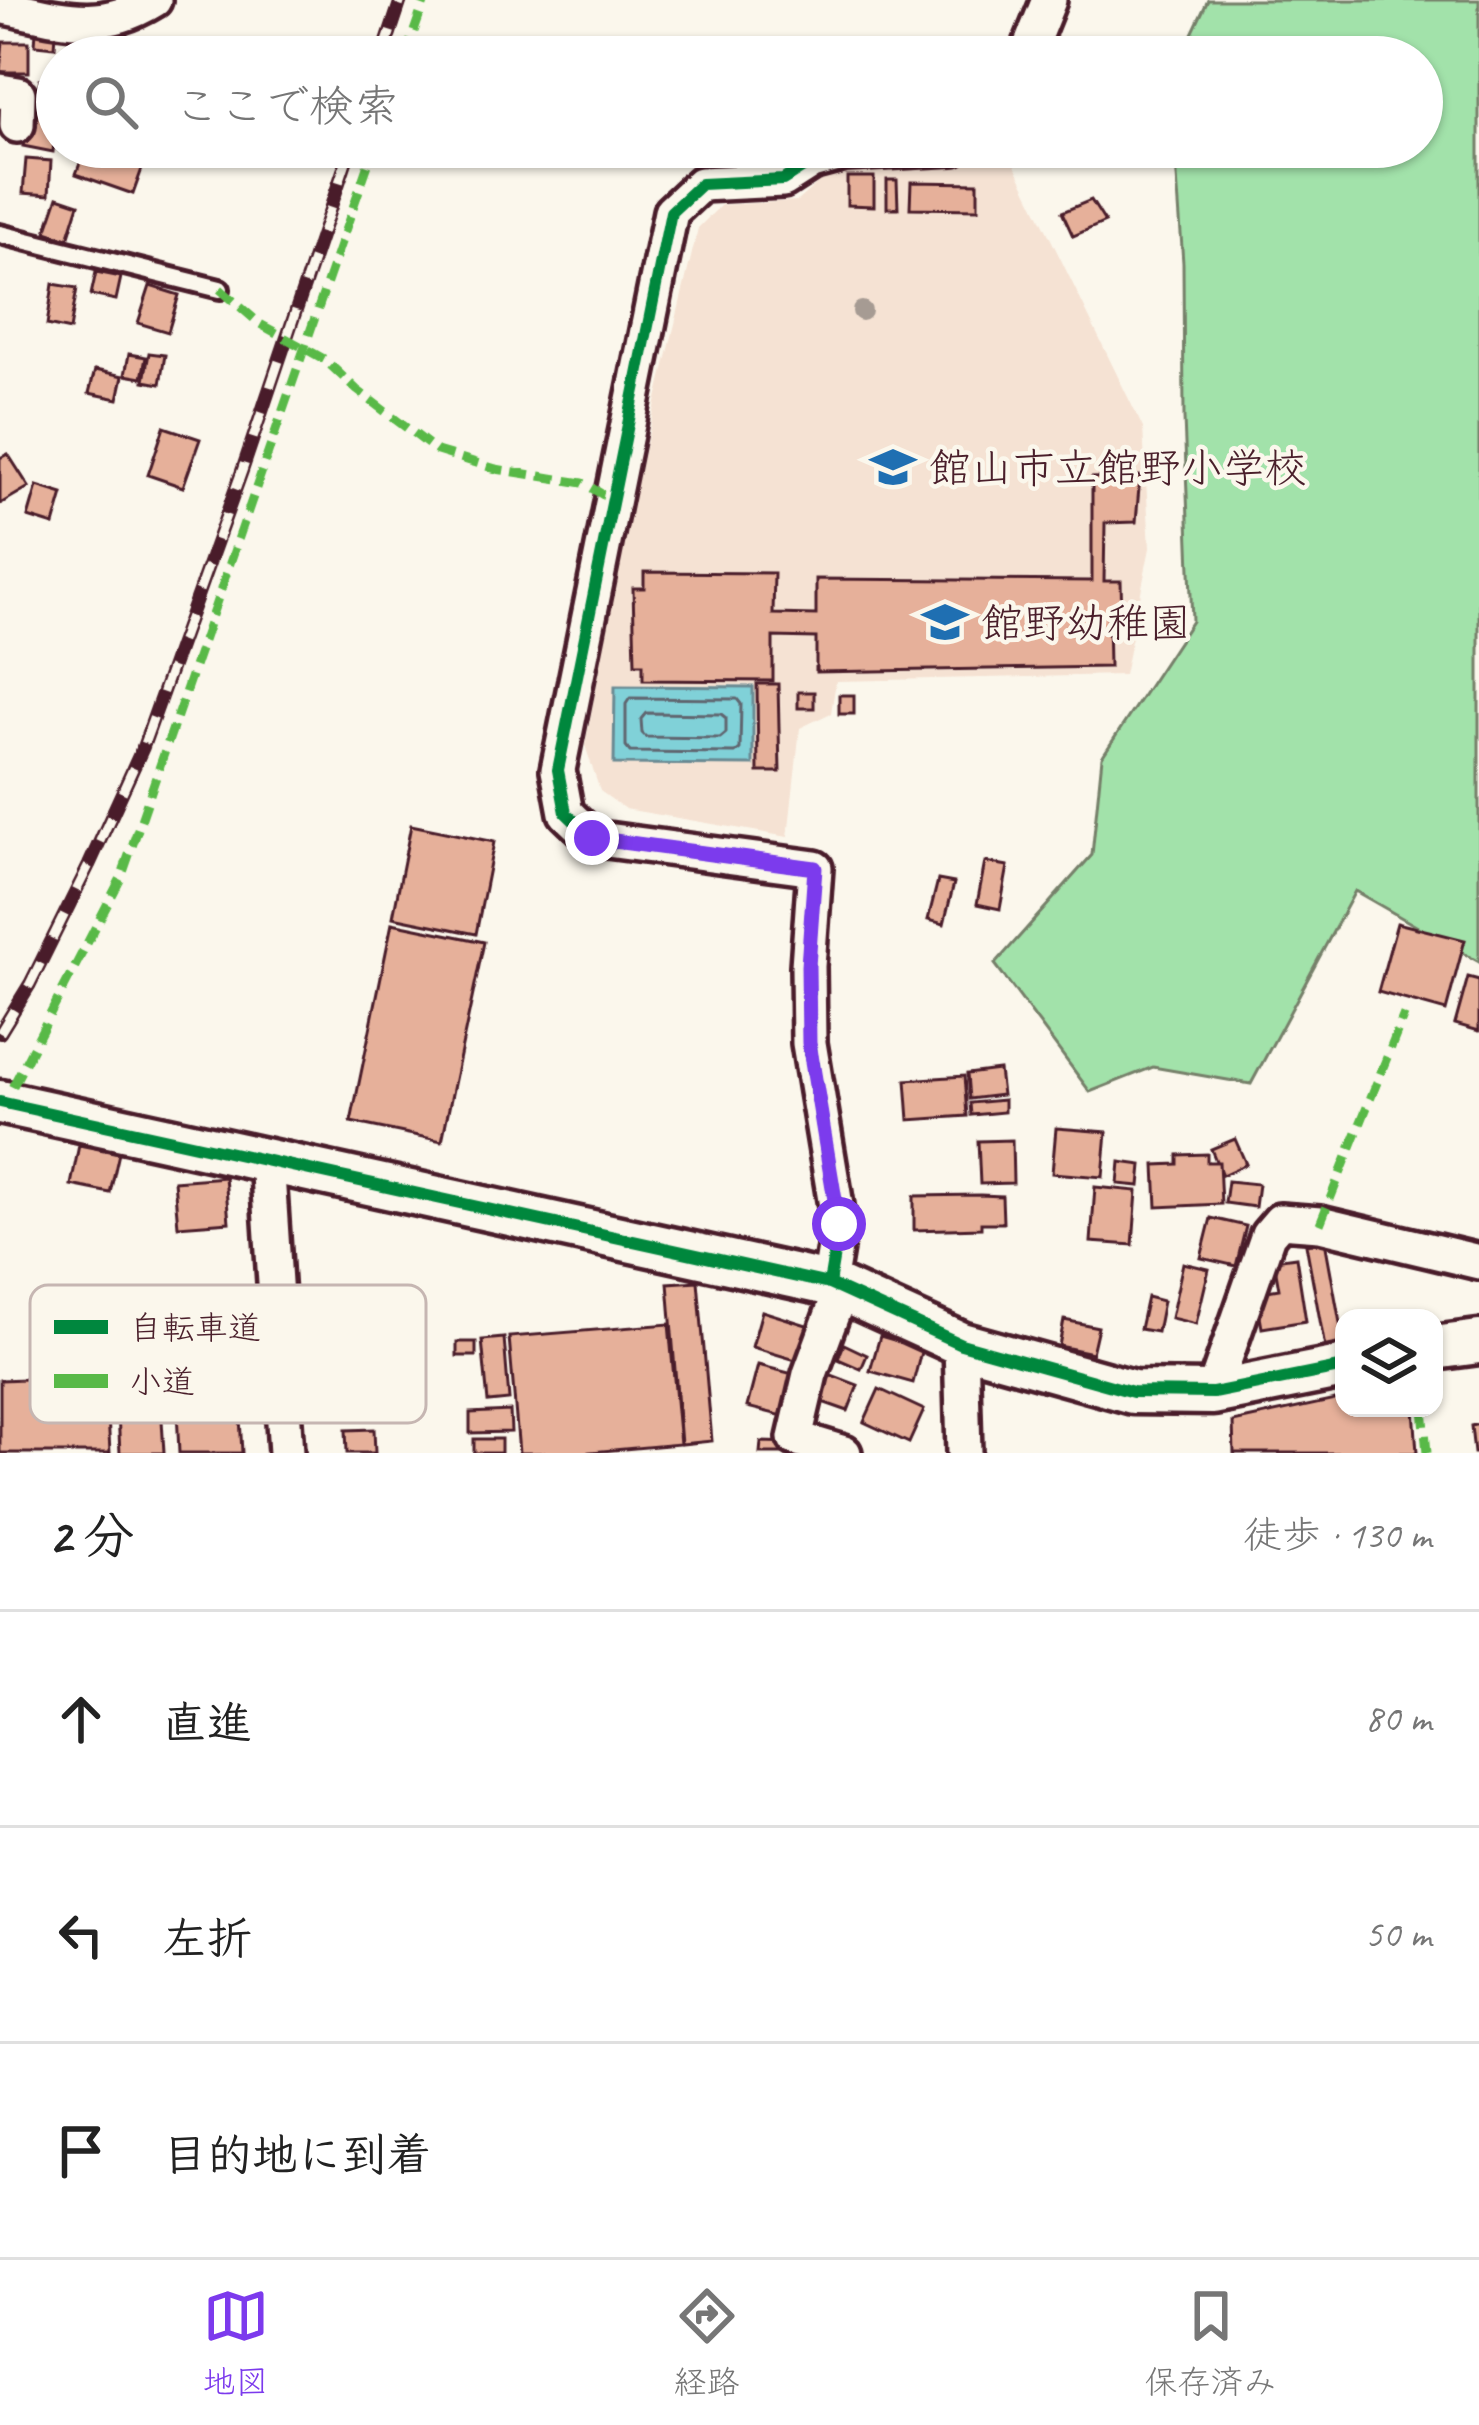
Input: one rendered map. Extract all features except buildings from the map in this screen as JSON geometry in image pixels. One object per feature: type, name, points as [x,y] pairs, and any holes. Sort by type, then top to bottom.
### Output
[{"type":"street","points":[[0,6],[94,23],[154,0]]},
{"type":"street","points":[[1034,36],[1049,0]]},
{"type":"street","points":[[0,91],[18,94],[17,124]]},
{"type":"street","points":[[802,168],[783,180],[701,184],[671,212],[558,770],[566,813],[592,838],[815,868],[808,966],[809,1043],[839,1224],[835,1287],[795,1438],[844,1453]]},
{"type":"street","points":[[0,1102],[835,1287],[961,1344],[1132,1392],[1213,1394],[1335,1369]]},
{"type":"street","points":[[267,1159],[275,1285]]},
{"type":"street","points":[[1213,1394],[1268,1235],[1280,1221],[1320,1224],[1479,1262]]},
{"type":"street","points":[[1443,1347],[1479,1342]]},
{"type":"street","points":[[961,1344],[964,1453]]},
{"type":"street","points":[[284,1423],[286,1453]]},
{"type":"lane","points":[[0,234],[220,289]]},
{"type":"shaded area","name":"館山市立館野小学校","points":[[835,168],[1016,168],[1143,428],[1150,548],[1124,675],[836,681],[831,713],[800,728],[788,837],[625,809],[600,791],[585,745],[631,507],[698,228],[721,205],[797,201]]},
{"type":"green space","points":[[1208,0],[1479,0],[1479,962],[1355,891],[1251,1084],[1153,1067],[1090,1092],[995,964],[1092,855],[1102,757],[1192,621],[1176,168],[1443,168],[1443,36],[1191,36]]},
{"type":"water","points":[[615,686],[753,687],[753,765],[614,764]]},
{"type":"railway","points":[[389,36],[401,0]]},
{"type":"railway","points":[[0,1033],[30,984],[143,747],[344,168]]},
{"type":"marked path","points":[[412,36],[425,0]]},
{"type":"marked path","points":[[0,1111],[121,878],[367,168]]},
{"type":"marked path","points":[[220,289],[260,324],[324,359],[437,451],[496,469],[583,483],[612,500]]},
{"type":"marked path","points":[[1320,1224],[1404,1015]]},
{"type":"marked path","points":[[1424,1417],[1427,1453]]},
{"type":"cycle path","points":[[802,168],[783,180],[701,184],[671,212],[558,770],[566,813],[592,838],[815,868],[808,966],[809,1043],[839,1224],[829,1284]]},
{"type":"cycle path","points":[[0,1102],[829,1284],[961,1344],[1133,1392],[1213,1393],[1335,1369]]},
{"type":"place","name":"館山市立館野小学校","points":[[893,467]]},
{"type":"place","name":"館野幼稚園","points":[[945,622]]},
{"type":"route","points":[[592,838],[815,868],[808,966],[809,1043],[839,1224]]}]
